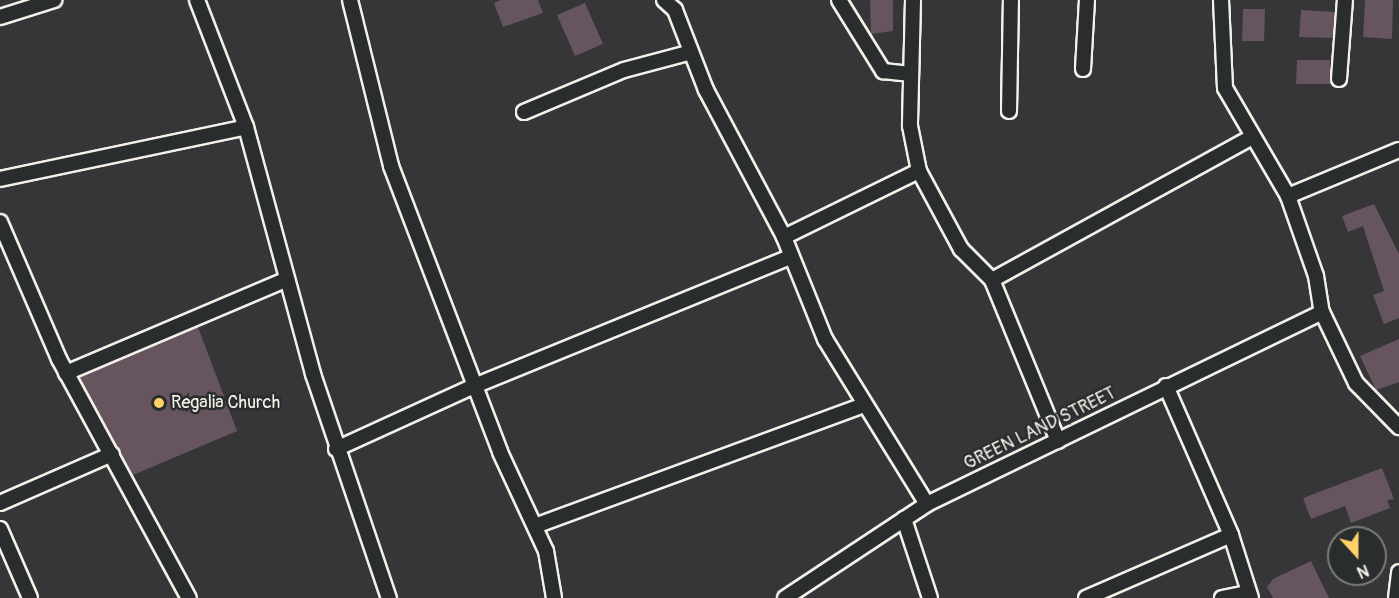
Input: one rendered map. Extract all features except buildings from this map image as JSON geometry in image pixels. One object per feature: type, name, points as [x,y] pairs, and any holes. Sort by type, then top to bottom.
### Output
[{"type":"street","points":[[0,16],[54,0]]},
{"type":"street","points":[[197,0],[246,127],[336,449],[389,598]]},
{"type":"street","points":[[664,0],[675,10],[691,52],[784,237],[790,257],[825,339],[927,504]]},
{"type":"street","points":[[839,0],[883,71],[911,74]]},
{"type":"street","points":[[913,0],[910,140],[920,171],[961,249],[992,280],[1058,441]]},
{"type":"street","points":[[1009,111],[1011,0]]},
{"type":"street","points":[[1083,69],[1087,0]]},
{"type":"street","points":[[1221,0],[1220,67],[1250,138],[1288,196],[1316,276],[1322,312],[1356,383],[1399,426]]},
{"type":"street","points":[[1339,79],[1345,0]]},
{"type":"street","points":[[355,2],[391,166],[474,386],[546,550],[554,598]]},
{"type":"street","points":[[524,112],[624,70],[691,52]]},
{"type":"street","points":[[0,180],[246,127]]},
{"type":"street","points":[[992,280],[1250,138]]},
{"type":"street","points":[[1288,196],[1399,150]]},
{"type":"street","points":[[784,237],[920,171]]},
{"type":"street","points":[[0,222],[66,373],[189,598]]},
{"type":"street","points":[[336,449],[474,386],[790,257]]},
{"type":"street","points":[[66,373],[287,279]]},
{"type":"street","name":"GREEN LAND STREET","points":[[785,598],[927,504],[1322,312]]},
{"type":"street","points":[[1166,386],[1231,535],[1249,596],[1222,598]]},
{"type":"street","points":[[535,526],[864,405]]},
{"type":"street","points":[[0,503],[112,454]]},
{"type":"street","points":[[904,519],[930,598]]},
{"type":"street","points":[[0,530],[30,598]]},
{"type":"street","points":[[1086,598],[1231,535]]},
{"type":"street","points":[[1396,598],[1399,572]]},
{"type":"place","name":"Regalia Church","points":[[159,403]]}]
